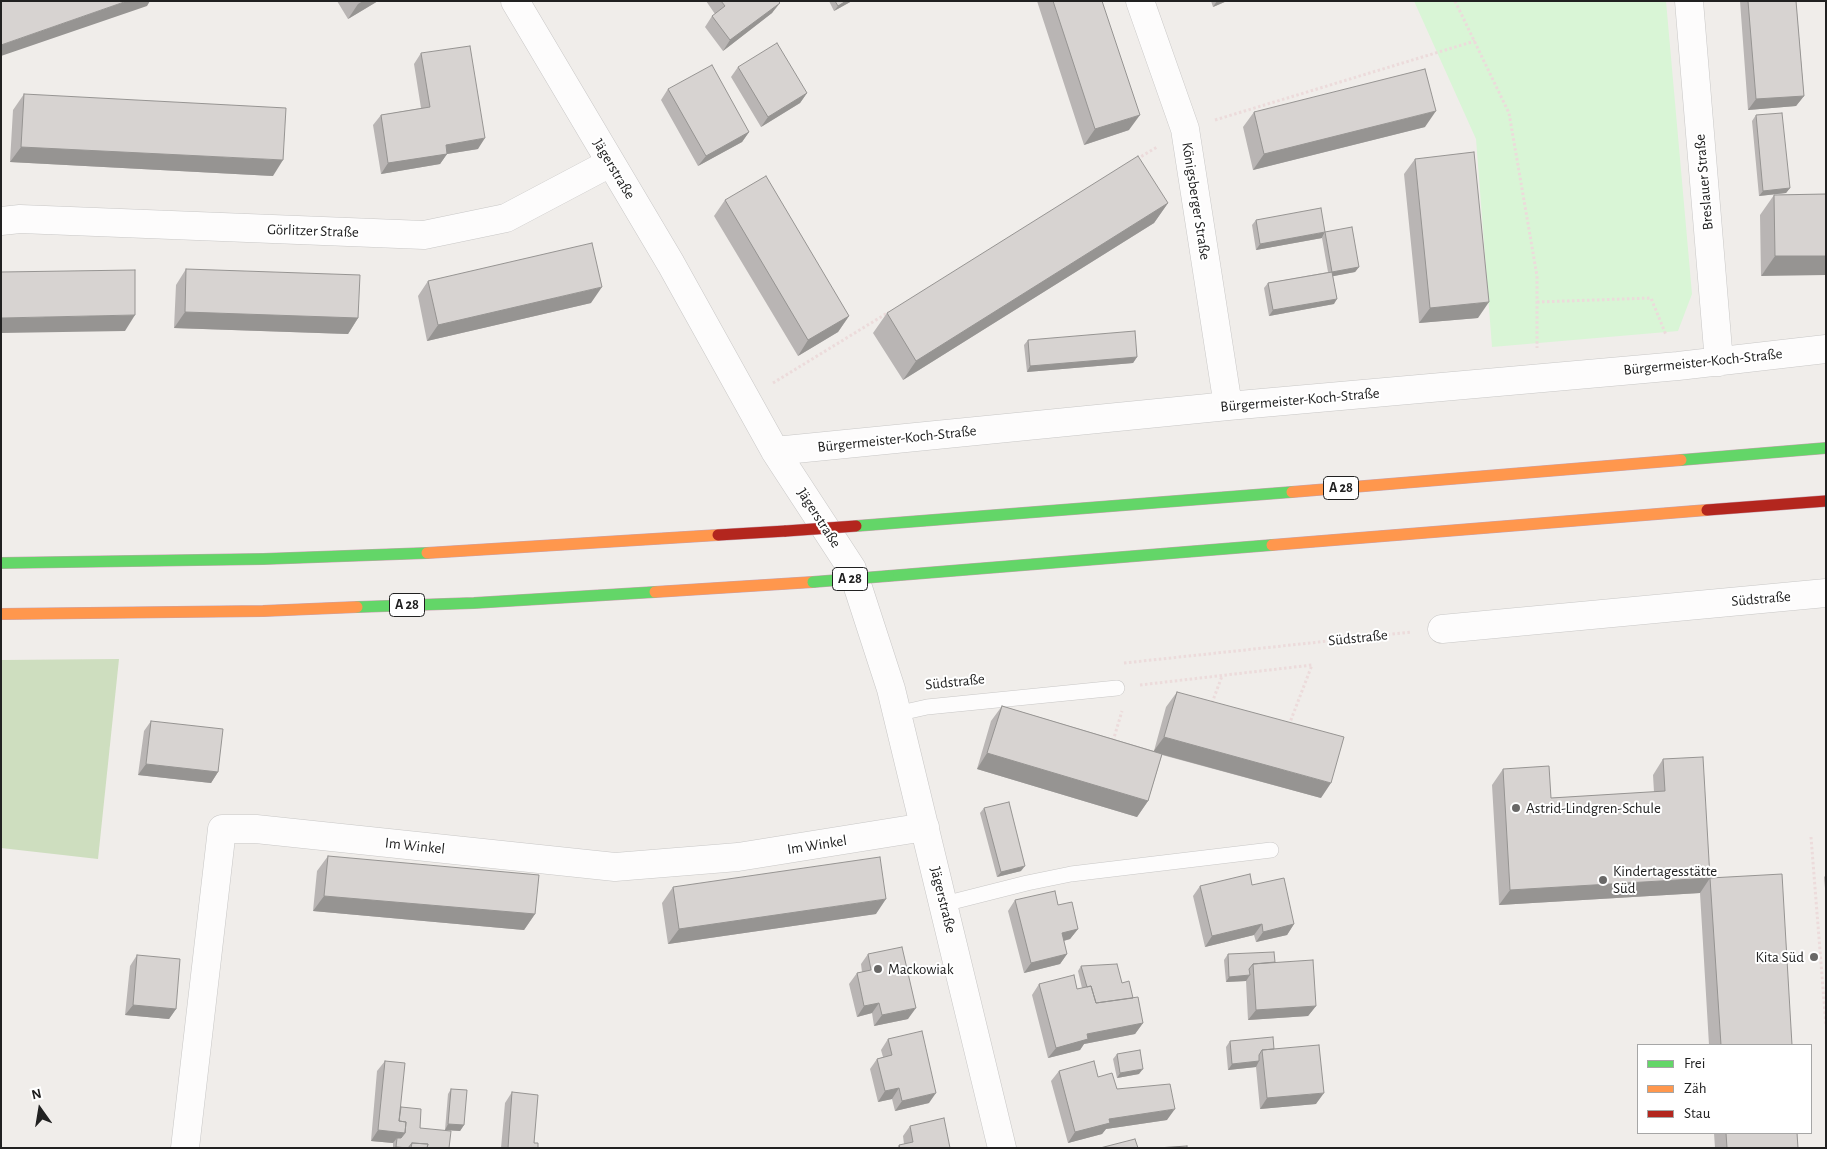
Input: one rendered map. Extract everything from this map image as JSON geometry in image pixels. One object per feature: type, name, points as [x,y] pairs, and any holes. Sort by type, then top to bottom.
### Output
[{"type":"highway","name":"A 28","points":[[1,563],[263,559],[463,552],[786,532],[1826,448]]},
{"type":"highway","name":"A 28","points":[[1,614],[263,611],[436,604],[813,582],[1826,501]]},
{"type":"street","name":"Jägerstraße","points":[[515,1],[671,264],[775,451],[852,569],[890,689],[1002,1148]]},
{"type":"street","name":"Königsberger Straße","points":[[1140,1],[1185,130],[1228,406]]},
{"type":"street","name":"Breslauer Straße","points":[[1688,1],[1719,362]]},
{"type":"street","name":"Görlitzer Straße","points":[[1,221],[20,219],[424,235],[506,218],[610,162]]},
{"type":"street","name":"Bürgermeister-Koch-Straße","points":[[775,451],[1228,406],[1678,366],[1826,349]]},
{"type":"street","name":"Südstraße","points":[[1442,628],[1826,594]]},
{"type":"street","name":"Im Winkel","points":[[185,1148],[222,829],[256,829],[616,867],[738,857],[925,827]]},
{"type":"lane","points":[[896,714],[927,707],[1123,687]]},
{"type":"lane","points":[[944,904],[1071,874],[1271,850]]},
{"type":"path","points":[[1455,1],[1509,113],[1538,276],[1537,378]]},
{"type":"path","points":[[1134,161],[1185,130],[1475,41]]},
{"type":"path","points":[[1537,302],[1652,298],[1678,366]]},
{"type":"path","points":[[746,400],[897,307]]},
{"type":"path","name":"Südstraße","points":[[1119,664],[1442,628]]},
{"type":"path","points":[[1111,748],[1123,687],[1312,666],[1287,730]]},
{"type":"path","points":[[1209,710],[1222,676]]},
{"type":"path","points":[[1811,837],[1826,1026]]},
{"type":"green space","points":[[1414,1],[1666,1],[1692,294],[1678,331],[1492,347],[1476,139]]},
{"type":"green space","points":[[119,659],[98,859],[1,848],[1,660]]},
{"type":"building","points":[[1,1],[127,1],[1,45]]},
{"type":"building","points":[[721,1],[778,1],[780,3],[730,40],[712,16],[725,6]]},
{"type":"building","points":[[835,1],[846,1],[838,6]]},
{"type":"building","points":[[1053,1],[1102,1],[1140,115],[1095,129]]},
{"type":"building","points":[[1748,1],[1796,1],[1804,96],[1756,99]]},
{"type":"building","points":[[777,43],[807,93],[768,117],[738,67]]},
{"type":"building","points":[[470,46],[485,138],[446,145],[447,154],[388,163],[381,115],[430,107],[421,53]]},
{"type":"building","points":[[712,65],[749,132],[706,156],[668,89]]},
{"type":"building","points":[[1425,69],[1436,111],[1264,154],[1254,112]]},
{"type":"building","points":[[24,94],[286,108],[283,160],[21,147]]},
{"type":"building","points":[[1782,113],[1790,188],[1763,191],[1756,115]]},
{"type":"building","points":[[1474,152],[1489,302],[1430,308],[1415,159]]},
{"type":"building","points":[[1138,156],[1168,203],[916,361],[887,313]]},
{"type":"building","points":[[766,176],[849,316],[808,340],[725,200]]},
{"type":"building","points":[[1826,194],[1826,256],[1775,256],[1774,195]]},
{"type":"building","points":[[1321,208],[1325,232],[1260,244],[1256,220]]},
{"type":"building","points":[[1352,227],[1359,267],[1332,272],[1325,232]]},
{"type":"building","points":[[592,243],[602,287],[438,325],[428,281]]},
{"type":"building","points":[[186,269],[360,275],[358,318],[185,312]]},
{"type":"building","points":[[135,270],[135,315],[1,318],[1,272]]},
{"type":"building","points":[[1332,272],[1337,299],[1273,310],[1268,283]]},
{"type":"building","points":[[1135,331],[1137,357],[1030,366],[1028,340]]},
{"type":"building","points":[[1177,692],[1344,737],[1331,783],[1164,737]]},
{"type":"building","points":[[1002,706],[1162,754],[1148,801],[987,753]]},
{"type":"building","points":[[151,721],[223,729],[218,772],[146,764]]},
{"type":"building","points":[[1703,757],[1710,878],[1510,890],[1503,769],[1549,766],[1551,798],[1665,791],[1663,759]]},
{"type":"building","points":[[1009,802],[1025,866],[1001,872],[984,808]]},
{"type":"building","points":[[328,856],[539,875],[535,914],[324,896]]},
{"type":"building","points":[[880,857],[886,899],[679,929],[673,887]]},
{"type":"building","points":[[1250,874],[1252,885],[1284,878],[1294,924],[1263,932],[1262,924],[1212,936],[1200,886]]},
{"type":"building","points":[[1782,874],[1792,1044],[1721,1044],[1710,878]]},
{"type":"building","points":[[1055,891],[1058,905],[1072,902],[1078,929],[1062,933],[1067,954],[1031,963],[1015,900]]},
{"type":"building","points":[[902,947],[916,1008],[882,1015],[879,1003],[864,1006],[857,973],[871,970],[868,954]]},
{"type":"building","points":[[1274,952],[1275,962],[1253,964],[1249,969],[1250,975],[1229,977],[1228,954]]},
{"type":"building","points":[[137,955],[180,959],[176,1009],[133,1005]]},
{"type":"building","points":[[1313,960],[1316,1006],[1256,1010],[1253,964]]},
{"type":"building","points":[[1117,964],[1122,983],[1129,981],[1133,998],[1096,1003],[1091,986],[1087,987],[1081,966]]},
{"type":"building","points":[[1074,975],[1077,989],[1091,986],[1096,1003],[1138,997],[1143,1023],[1087,1034],[1088,1039],[1056,1048],[1039,984]]},
{"type":"building","points":[[922,1031],[936,1093],[902,1101],[899,1088],[885,1091],[877,1059],[892,1055],[888,1039]]},
{"type":"building","points":[[1273,1037],[1274,1049],[1262,1050],[1259,1055],[1259,1061],[1232,1064],[1230,1041]]},
{"type":"building","points":[[1319,1045],[1324,1093],[1267,1098],[1262,1050]]},
{"type":"building","points":[[1140,1050],[1143,1069],[1120,1073],[1117,1054]]},
{"type":"building","points":[[385,1061],[405,1063],[399,1121],[406,1122],[405,1133],[378,1130]]},
{"type":"building","points":[[1094,1061],[1098,1077],[1112,1073],[1117,1089],[1170,1084],[1175,1109],[1109,1119],[1110,1123],[1075,1132],[1059,1071]]},
{"type":"building","points":[[451,1089],[467,1090],[464,1125],[448,1124]]},
{"type":"building","points":[[512,1092],[538,1095],[534,1143],[538,1143],[538,1148],[508,1148]]},
{"type":"building","points":[[401,1107],[421,1109],[420,1128],[451,1131],[449,1148],[427,1148],[428,1144],[412,1143],[408,1148],[396,1147],[397,1138],[401,1138],[405,1133],[406,1122],[399,1121]]},
{"type":"building","points":[[944,1118],[950,1148],[900,1148],[899,1145],[913,1142],[910,1126]]},
{"type":"building","points":[[1726,1134],[1797,1134],[1798,1148],[1727,1148]]},
{"type":"building","points":[[1135,1139],[1138,1148],[1100,1148]]},
{"type":"building","points":[[412,1143],[428,1144],[427,1148],[411,1148]]},
{"type":"building","points":[[1187,1146],[1187,1148],[1157,1148]]},
{"type":"traffic: fast","points":[[1681,460],[1826,448]]},
{"type":"traffic: fast","points":[[856,526],[1292,492]]},
{"type":"traffic: fast","points":[[888,576],[1272,545]]},
{"type":"traffic: fast","points":[[1,563],[263,559],[427,553]]},
{"type":"traffic: fast","points":[[813,582],[888,576]]},
{"type":"traffic: fast","points":[[357,607],[474,603],[655,592]]},
{"type":"traffic: slow","points":[[1292,492],[1681,460]]},
{"type":"traffic: slow","points":[[1272,545],[1707,510]]},
{"type":"traffic: slow","points":[[427,553],[718,535]]},
{"type":"traffic: slow","points":[[655,592],[813,582]]},
{"type":"traffic: slow","points":[[1,614],[263,611],[357,607]]},
{"type":"traffic: jam","points":[[1707,510],[1826,501]]},
{"type":"traffic: jam","points":[[786,531],[856,526]]},
{"type":"traffic: jam","points":[[718,535],[786,531]]},
{"type":"place","name":"Astrid-Lindgren-Schule","points":[[1516,808]]},
{"type":"place","name":"Kindertagesstätte Süd","points":[[1603,880]]},
{"type":"place","name":"Kita Süd","points":[[1814,957]]},
{"type":"place","name":"Mackowiak","points":[[878,969]]}]
